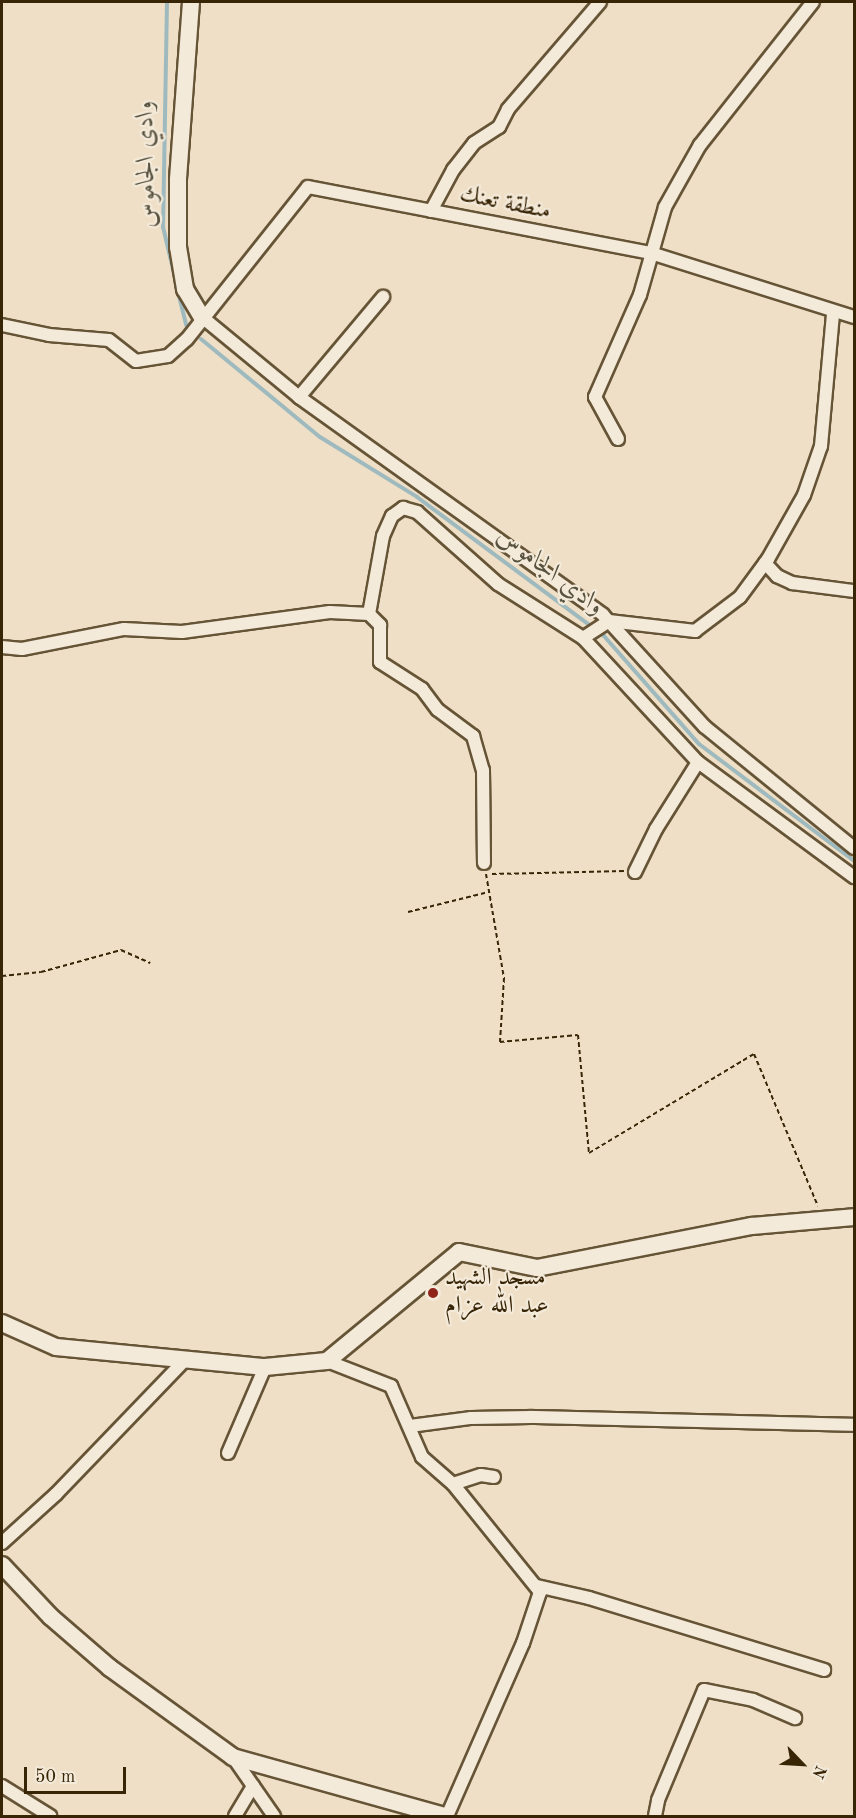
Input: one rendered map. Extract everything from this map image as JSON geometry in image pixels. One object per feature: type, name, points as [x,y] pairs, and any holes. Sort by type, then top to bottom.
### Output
[{"type":"street","points":[[191,2],[178,180],[178,247],[185,289],[202,317],[299,397],[609,621],[705,727],[855,848]]},
{"type":"street","points":[[431,211],[453,170],[474,143],[500,127],[508,109],[600,2]]},
{"type":"street","points":[[618,439],[595,398],[640,296],[665,207],[700,145],[813,2]]},
{"type":"street","name":"منطقة تعنك","points":[[202,317],[308,187],[651,253],[833,313],[855,317]]},
{"type":"street","points":[[299,397],[383,297]]},
{"type":"street","points":[[583,638],[609,621],[695,631],[740,597],[765,563],[804,495],[821,446],[833,313]]},
{"type":"street","points":[[2,325],[49,334],[109,340],[129,357],[146,362],[168,356],[187,339],[202,317]]},
{"type":"street","points":[[369,614],[383,536],[392,516],[403,508],[417,512],[444,532],[498,584],[583,638],[698,762],[855,877]]},
{"type":"street","points":[[765,563],[777,576],[792,583],[852,594]]},
{"type":"street","points":[[2,647],[22,649],[124,630],[182,632],[330,612],[369,614],[380,625],[380,662],[422,689],[438,710],[472,736],[483,770],[485,868]]},
{"type":"street","points":[[635,872],[656,829],[698,762]]},
{"type":"street","points":[[327,1361],[459,1252],[537,1268],[752,1227],[855,1217]]},
{"type":"street","points":[[2,1323],[56,1347],[265,1367],[327,1361],[391,1386],[422,1457],[453,1484],[537,1586],[540,1601],[446,1816],[233,1757]]},
{"type":"street","points":[[2,1543],[56,1494],[186,1360]]},
{"type":"street","points":[[228,1453],[265,1367]]},
{"type":"street","points":[[410,1426],[471,1418],[531,1417],[855,1425]]},
{"type":"street","points":[[453,1484],[481,1475],[494,1477]]},
{"type":"street","points":[[2,1565],[51,1617],[110,1668],[233,1757],[274,1816]]},
{"type":"street","points":[[537,1586],[600,1601],[824,1670]]},
{"type":"street","points":[[655,1816],[658,1800],[704,1690],[753,1700],[795,1718]]},
{"type":"street","points":[[2,1786],[50,1816]]},
{"type":"street","points":[[235,1816],[253,1786]]},
{"type":"path","points":[[635,872],[485,868],[504,978],[500,1042],[578,1035],[589,1153],[754,1054],[824,1220]]},
{"type":"path","points":[[408,912],[489,892]]},
{"type":"path","points":[[2,976],[41,972],[121,950],[150,963]]},
{"type":"waterway","name":"وادي الجاموس","points":[[167,2],[163,227],[174,273]]},
{"type":"waterway","name":"وادي الجاموس","points":[[178,292],[186,325]]},
{"type":"waterway","name":"وادي الجاموس","points":[[201,339],[320,437],[417,497],[604,636],[699,744],[854,861]]},
{"type":"place","name":"مسجد الشهيد عبد الله عزام","points":[[433,1293]]}]
